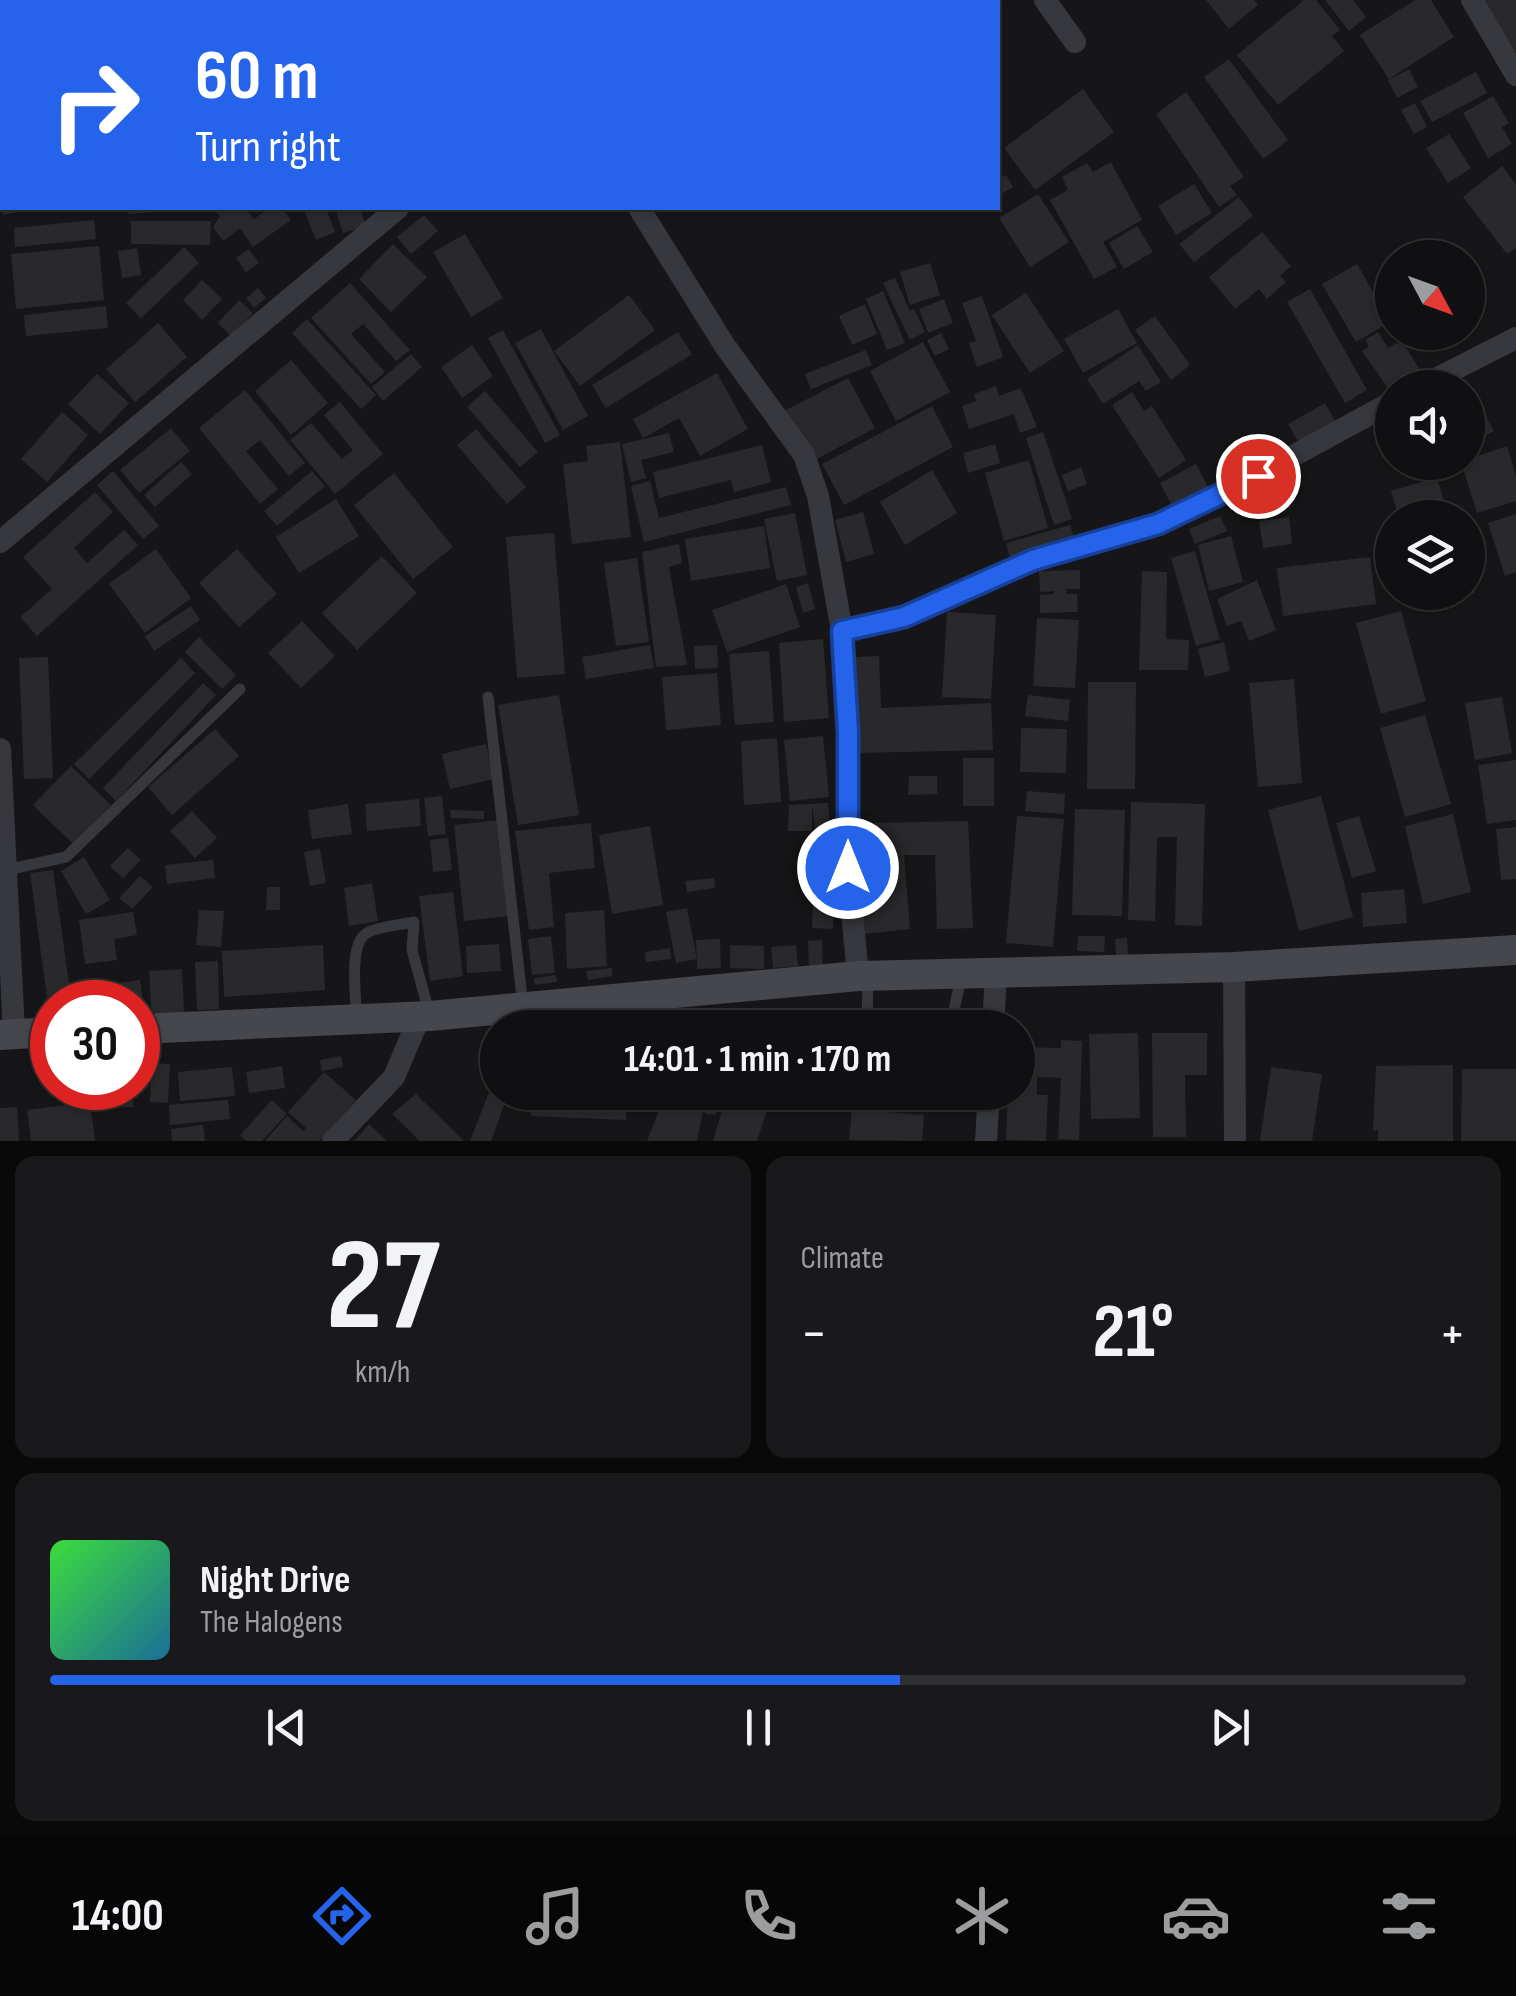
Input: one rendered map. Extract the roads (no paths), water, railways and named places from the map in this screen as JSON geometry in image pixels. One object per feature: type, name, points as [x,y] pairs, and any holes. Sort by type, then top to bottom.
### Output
[{"type":"street","points":[[1046,0],[1075,42]]},
{"type":"street","points":[[1472,0],[1516,74]]},
{"type":"street","points":[[0,542],[396,210]]},
{"type":"street","points":[[640,210],[725,346],[804,455],[818,496],[842,631],[848,733],[848,868],[863,976]]},
{"type":"street","points":[[1453,370],[1516,338]]},
{"type":"street","points":[[842,631],[904,617],[1033,560],[1158,524],[1227,492],[1375,411]]},
{"type":"street","points":[[0,749],[6,870],[7,1035]]},
{"type":"street","points":[[160,1027],[425,1016],[863,976],[1234,967],[1516,950]]},
{"type":"street","points":[[1234,967],[1235,1141]]},
{"type":"street","points":[[993,1010],[996,972]]},
{"type":"street","points":[[333,1141],[394,1077],[425,1016]]},
{"type":"street","points":[[986,1141],[987,1110]]},
{"type":"lane","points":[[6,870],[66,857],[240,689]]},
{"type":"lane","points":[[488,697],[523,1007]]},
{"type":"lane","points":[[357,1019],[355,951],[359,939],[368,932],[414,922],[412,950],[425,1016]]},
{"type":"lane","points":[[954,1010],[962,973]]},
{"type":"lane","points":[[863,976],[866,1010]]}]
